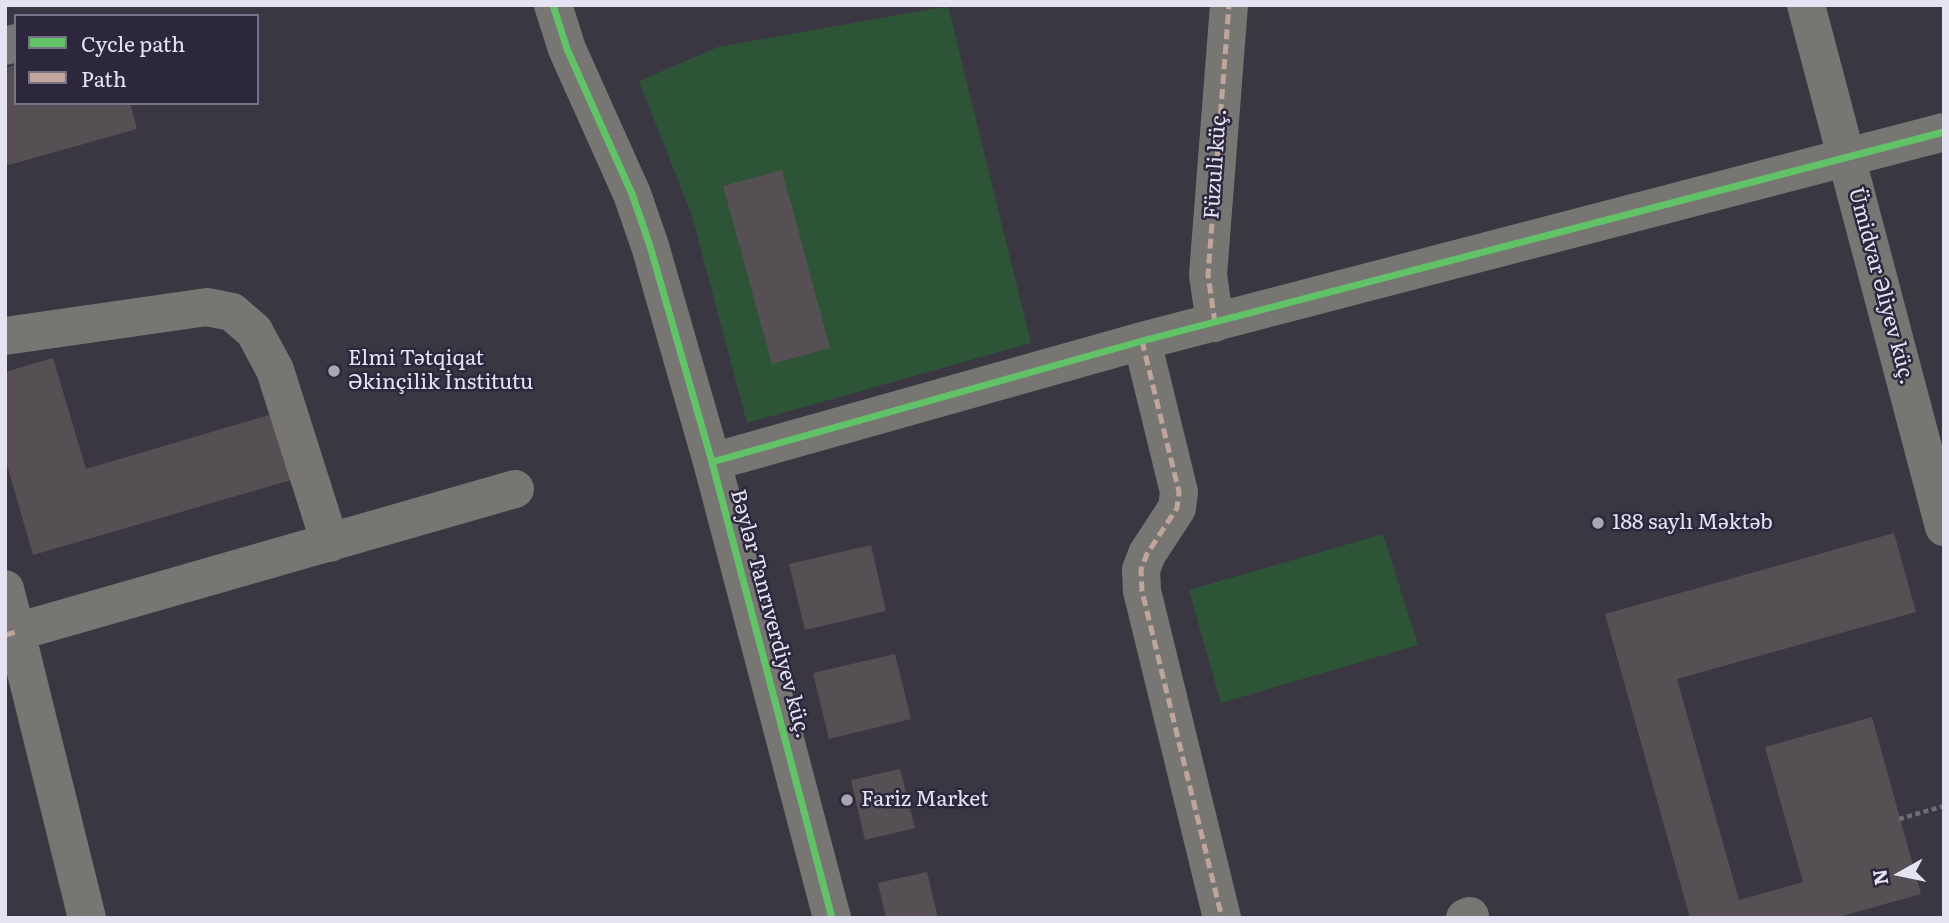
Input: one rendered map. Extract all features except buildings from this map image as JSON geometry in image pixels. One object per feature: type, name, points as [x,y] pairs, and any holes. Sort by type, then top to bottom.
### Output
[{"type":"street","name":"Bəylər Tanrıverdiyev küç.","points":[[553,5],[567,49],[632,194],[650,246],[712,462],[832,918]]},
{"type":"street","name":"Füzuli küç.","points":[[1214,323],[1208,275],[1228,5]]},
{"type":"street","name":"Ümidvar Əliyev küç.","points":[[1806,5],[1944,527]]},
{"type":"street","points":[[712,462],[1142,341],[1944,132]]},
{"type":"street","points":[[5,336],[207,307],[232,312],[254,331],[275,370],[330,543]]},
{"type":"street","points":[[1142,341],[1179,492],[1177,508],[1147,554],[1141,570],[1142,591],[1222,918]]},
{"type":"street","points":[[16,632],[515,489]]},
{"type":"street","points":[[5,589],[87,918]]},
{"type":"path","points":[[1899,818],[1944,806]]},
{"type":"green space","points":[[948,6],[1031,343],[747,423],[692,216],[639,81],[718,47]]},
{"type":"green space","points":[[1383,534],[1418,645],[1221,703],[1189,590]]},
{"type":"marked path","points":[[1215,323],[1208,275],[1229,5]]},
{"type":"marked path","points":[[1142,341],[1179,492],[1177,508],[1147,554],[1141,570],[1142,591],[1222,918]]},
{"type":"marked path","points":[[5,635],[16,632]]},
{"type":"cycle path","points":[[553,5],[567,49],[632,194],[650,246],[712,462],[832,918]]},
{"type":"cycle path","points":[[712,462],[1142,341],[1944,132]]},
{"type":"place","name":"Elmi Tətqiqat Əkinçilik İnstitutu","points":[[334,371]]},
{"type":"place","name":"188 saylı Məktəb","points":[[1598,523]]},
{"type":"place","name":"Fariz Market","points":[[847,800]]}]
